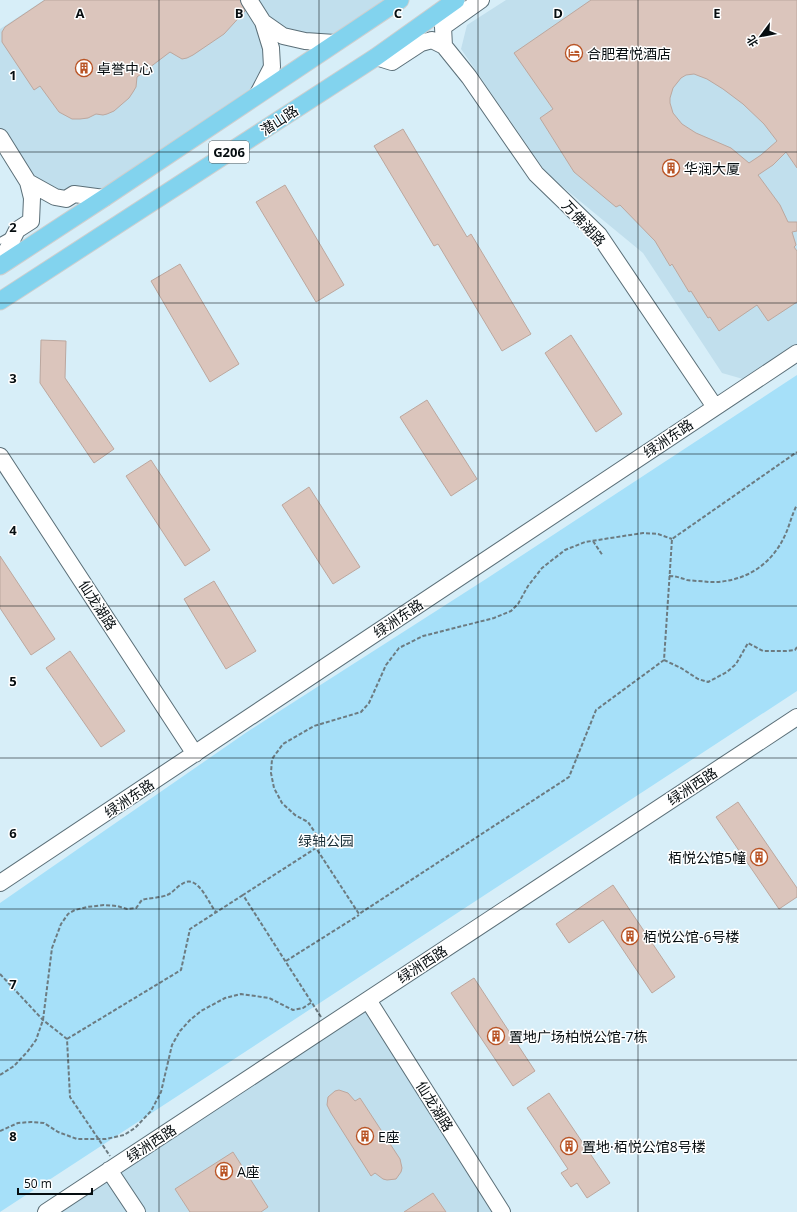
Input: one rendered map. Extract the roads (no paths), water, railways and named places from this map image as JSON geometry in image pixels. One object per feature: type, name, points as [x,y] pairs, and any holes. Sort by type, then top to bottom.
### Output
[{"type":"main road","name":"潜山路","points":[[0,301],[376,57],[456,0]]},
{"type":"main road","name":"G206","points":[[0,265],[104,198],[394,2]]},
{"type":"street","points":[[249,0],[263,22],[271,48],[272,67],[258,94]]},
{"type":"street","points":[[376,57],[392,62],[421,43],[432,40],[444,46],[443,27],[481,0]]},
{"type":"street","points":[[263,22],[283,36],[305,41],[334,43]]},
{"type":"street","name":"万佛湖路","points":[[444,46],[469,78],[536,174],[599,235],[715,407]]},
{"type":"street","points":[[0,137],[28,182],[32,198],[31,221],[17,230],[0,265]]},
{"type":"street","points":[[28,182],[55,196],[66,199],[74,194],[104,198]]},
{"type":"street","name":"绿洲东路","points":[[0,883],[797,353]]},
{"type":"street","name":"仙龙湖路","points":[[0,456],[195,754]]},
{"type":"street","name":"绿洲西路","points":[[46,1212],[797,717]]},
{"type":"street","name":"仙龙湖路","points":[[368,1000],[502,1212]]},
{"type":"street","points":[[113,1168],[137,1212]]},
{"type":"lane","points":[[0,241],[17,230]]},
{"type":"place","name":"合肥君悦酒店","points":[[574,53]]},
{"type":"place","name":"卓誉中心","points":[[84,68]]},
{"type":"place","name":"华润大厦","points":[[671,168]]},
{"type":"place","name":"栢悦公馆5幢","points":[[759,857]]},
{"type":"place","name":"栢悦公馆-6号楼","points":[[630,936]]},
{"type":"place","name":"置地广场柏悦公馆-7栋","points":[[496,1036]]},
{"type":"place","name":"E座","points":[[365,1136]]},
{"type":"place","name":"置地·栢悦公馆8号楼","points":[[569,1146]]},
{"type":"place","name":"A座","points":[[224,1171]]},
{"type":"park label","name":"绿轴公园","points":[[326,840]]}]
